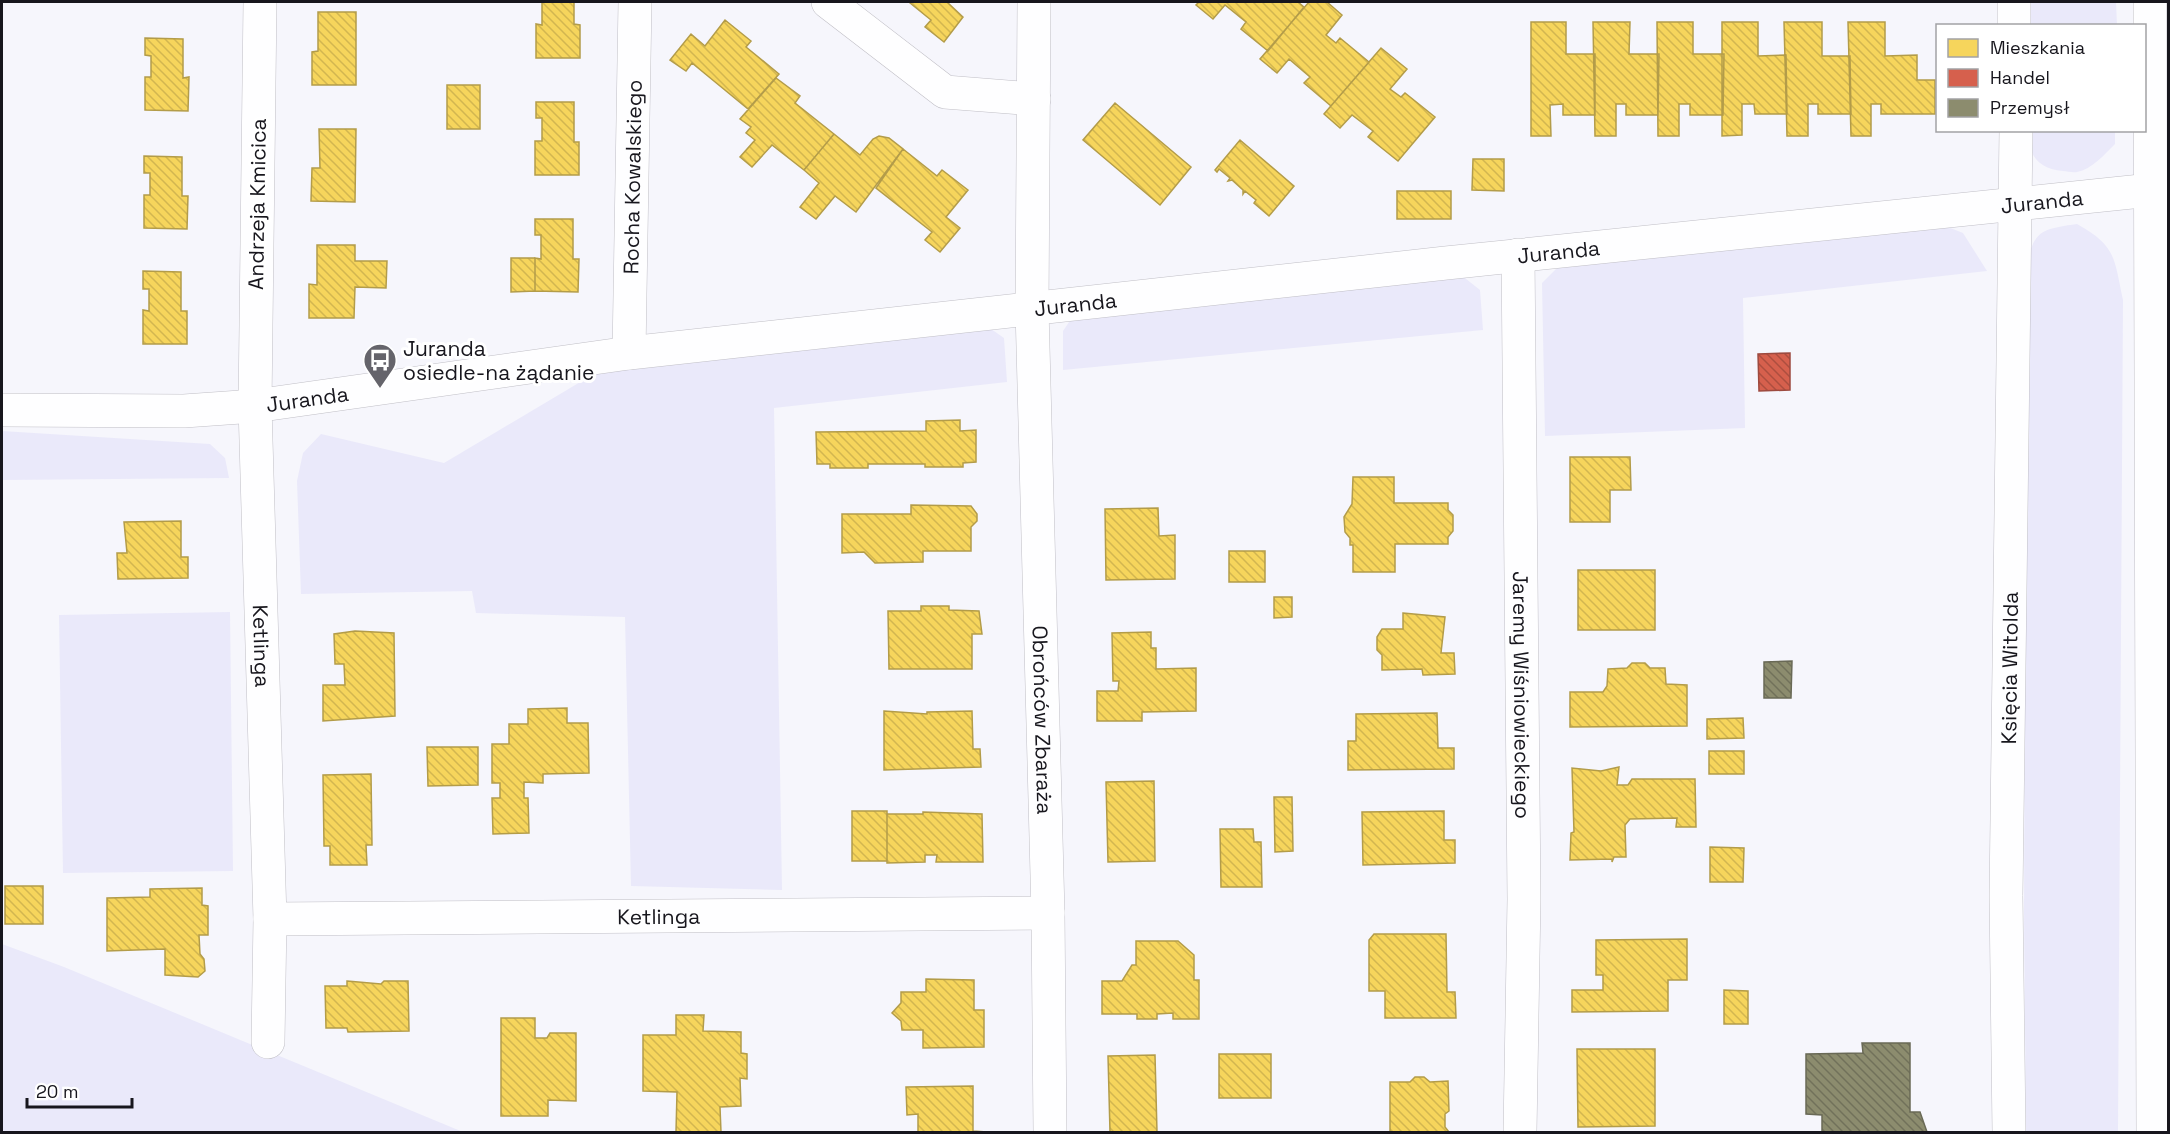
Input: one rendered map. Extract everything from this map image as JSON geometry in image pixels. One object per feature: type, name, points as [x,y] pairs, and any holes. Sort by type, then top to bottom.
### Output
[{"type":"street","name":"Andrzeja Kmicica","points":[[255,406],[260,2]]},
{"type":"street","name":"Rocha Kowalskiego","points":[[629,353],[636,2]]},
{"type":"street","points":[[828,2],[945,92],[1034,99]]},
{"type":"street","name":"Obrońców Zbaraża","points":[[1034,2],[1032,309],[1048,914],[1050,1132]]},
{"type":"street","points":[[2014,2],[2014,24]]},
{"type":"street","points":[[2150,2],[2153,1132]]},
{"type":"street","name":"Księcia Witolda","points":[[2009,1132],[2006,896],[2016,132]]},
{"type":"street","name":"Juranda","points":[[2,410],[184,411],[255,406],[629,353],[1518,255],[2151,190]]},
{"type":"street","name":"Jaremy Wiśniowieckiego","points":[[1518,255],[1524,898],[1520,1132]]},
{"type":"street","name":"Ketlinga","points":[[255,406],[270,919],[268,1042]]},
{"type":"street","name":"Ketlinga","points":[[270,919],[1048,914]]},
{"type":"shaded area","points":[[2029,2],[2116,2],[2117,24],[2029,24]]},
{"type":"shaded area","points":[[2029,132],[2115,132],[2115,144],[2098,161],[2088,168],[2075,172],[2054,169],[2041,163],[2032,153]]},
{"type":"shaded area","points":[[1915,214],[1963,233],[1987,271],[1743,298],[1745,428],[1545,436],[1542,283],[1576,249]]},
{"type":"shaded area","points":[[2077,224],[2100,239],[2112,255],[2123,300],[2118,1132],[2026,1132],[2024,910],[2027,264],[2033,244],[2042,233],[2056,227]]},
{"type":"shaded area","points":[[1446,263],[1480,290],[1483,330],[1063,370],[1063,331],[1082,303]]},
{"type":"shaded area","points":[[971,315],[1004,338],[1007,382],[774,408],[782,890],[631,886],[625,617],[476,613],[472,591],[301,594],[297,481],[303,453],[321,434],[444,463],[629,353]]},
{"type":"shaded area","points":[[2,431],[210,444],[225,458],[229,478],[2,480]]},
{"type":"shaded area","points":[[230,612],[233,871],[63,873],[59,615]]},
{"type":"shaded area","points":[[2,944],[64,967],[463,1132],[2,1132]]},
{"type":"building: Mieszkania","points":[[542,2],[574,2],[574,24],[580,25],[580,58],[536,58],[536,24],[542,25]]},
{"type":"building: Mieszkania","points":[[947,2],[963,17],[944,42],[925,27],[931,20],[910,3]]},
{"type":"building: Mieszkania","points":[[1199,2],[1298,2],[1304,7],[1268,51],[1241,29],[1246,22],[1225,5],[1213,19],[1196,5]]},
{"type":"building: Mieszkania","points":[[1309,2],[1327,2],[1342,15],[1326,35],[1336,43],[1340,38],[1369,62],[1331,106],[1304,83],[1310,77],[1289,59],[1277,73],[1260,59]]},
{"type":"building: Mieszkania","points":[[318,12],[356,12],[356,85],[312,85],[312,52],[318,51]]},
{"type":"building: Mieszkania","points":[[725,20],[751,41],[746,47],[779,74],[748,109],[692,63],[686,71],[670,60],[691,34],[705,46]]},
{"type":"building: Mieszkania","points":[[1531,22],[1566,22],[1566,54],[1595,54],[1595,115],[1563,115],[1563,104],[1550,105],[1551,136],[1531,136]]},
{"type":"building: Mieszkania","points":[[1593,22],[1630,22],[1629,54],[1659,54],[1658,115],[1626,115],[1626,104],[1616,104],[1616,136],[1595,136]]},
{"type":"building: Mieszkania","points":[[1657,22],[1693,22],[1693,54],[1724,54],[1723,115],[1690,115],[1690,104],[1679,104],[1679,136],[1658,136]]},
{"type":"building: Mieszkania","points":[[1722,22],[1758,22],[1758,56],[1786,55],[1787,114],[1755,114],[1754,104],[1742,104],[1742,135],[1722,136]]},
{"type":"building: Mieszkania","points":[[1784,22],[1822,22],[1822,56],[1850,56],[1851,114],[1818,114],[1818,104],[1808,104],[1808,136],[1787,136]]},
{"type":"building: Mieszkania","points":[[1848,22],[1885,22],[1885,56],[1917,55],[1917,80],[1935,80],[1935,114],[1881,114],[1881,104],[1871,104],[1871,136],[1851,136]]},
{"type":"building: Mieszkania","points":[[145,38],[183,39],[183,78],[189,77],[188,111],[145,110],[145,77],[151,77],[151,56],[145,55]]},
{"type":"building: Mieszkania","points":[[1381,48],[1407,69],[1390,89],[1401,97],[1405,93],[1435,117],[1398,161],[1368,137],[1373,131],[1352,115],[1340,128],[1324,114]]},
{"type":"building: Mieszkania","points":[[776,78],[800,96],[795,103],[834,134],[804,170],[772,145],[752,167],[740,157],[755,140],[746,133],[751,127],[740,119]]},
{"type":"building: Mieszkania","points":[[447,85],[480,85],[480,129],[447,129]]},
{"type":"building: Mieszkania","points":[[536,102],[574,102],[574,142],[579,142],[579,175],[535,175],[535,141],[542,141],[542,118],[536,118]]},
{"type":"building: Mieszkania","points":[[1115,103],[1191,167],[1160,205],[1083,140]]},
{"type":"building: Mieszkania","points":[[319,129],[356,129],[355,202],[311,201],[312,168],[320,168]]},
{"type":"building: Mieszkania","points":[[834,134],[860,155],[873,139],[879,136],[889,138],[903,149],[856,212],[835,196],[816,219],[800,207],[819,183],[804,170]]},
{"type":"building: Mieszkania","points":[[1240,140],[1294,186],[1269,216],[1254,203],[1256,200],[1245,191],[1243,194],[1243,190],[1232,180],[1228,181],[1230,178],[1219,169],[1217,172],[1215,170]]},
{"type":"building: Mieszkania","points":[[903,149],[937,176],[942,170],[968,190],[946,217],[960,228],[940,252],[925,240],[932,232],[876,188]]},
{"type":"building: Mieszkania","points":[[144,156],[182,157],[182,196],[188,196],[187,229],[144,228],[144,195],[150,195],[150,173],[144,173]]},
{"type":"building: Mieszkania","points":[[1473,159],[1504,159],[1504,191],[1472,190]]},
{"type":"building: Mieszkania","points":[[1397,191],[1451,191],[1451,219],[1397,219]]},
{"type":"building: Mieszkania","points":[[535,219],[573,219],[573,259],[579,259],[578,292],[535,291],[535,258],[541,259],[541,235],[535,235]]},
{"type":"building: Mieszkania","points":[[317,245],[355,245],[355,261],[387,261],[386,288],[355,287],[354,318],[309,318],[309,284],[317,285]]},
{"type":"building: Mieszkania","points":[[511,258],[535,258],[535,291],[511,292]]},
{"type":"building: Mieszkania","points":[[143,271],[181,272],[181,311],[187,311],[187,344],[143,344],[143,310],[149,311],[149,289],[143,289]]},
{"type":"building: Mieszkania","points":[[960,420],[960,431],[976,430],[976,462],[963,463],[963,467],[868,464],[868,468],[830,468],[830,464],[817,464],[816,432],[926,431],[926,421]]},
{"type":"building: Mieszkania","points":[[1570,457],[1630,457],[1631,490],[1610,490],[1610,522],[1570,522]]},
{"type":"building: Mieszkania","points":[[1353,477],[1394,477],[1394,503],[1448,503],[1448,510],[1453,515],[1453,531],[1448,537],[1448,544],[1395,544],[1395,572],[1353,572],[1353,545],[1350,545],[1350,538],[1345,532],[1344,517],[1352,504]]},
{"type":"building: Mieszkania","points":[[911,505],[971,506],[977,514],[977,521],[971,527],[971,551],[923,551],[923,562],[875,563],[864,552],[842,553],[842,514],[911,514]]},
{"type":"building: Mieszkania","points":[[1158,508],[1159,536],[1175,535],[1175,579],[1106,580],[1105,509]]},
{"type":"building: Mieszkania","points":[[181,521],[181,557],[188,557],[188,578],[118,579],[117,553],[127,553],[124,522]]},
{"type":"building: Mieszkania","points":[[1229,551],[1265,551],[1265,582],[1229,582]]},
{"type":"building: Mieszkania","points":[[1578,570],[1655,570],[1655,630],[1578,630]]},
{"type":"building: Mieszkania","points":[[1274,597],[1292,597],[1292,617],[1274,618]]},
{"type":"building: Mieszkania","points":[[921,606],[949,606],[949,610],[979,611],[982,634],[972,634],[972,669],[889,669],[888,611],[921,611]]},
{"type":"building: Mieszkania","points":[[1403,613],[1445,617],[1441,653],[1454,653],[1455,674],[1423,675],[1422,669],[1382,670],[1382,655],[1377,650],[1377,637],[1382,629],[1403,629]]},
{"type":"building: Mieszkania","points":[[355,631],[394,633],[395,716],[323,721],[323,685],[345,685],[344,664],[335,664],[334,634]]},
{"type":"building: Mieszkania","points":[[1151,632],[1151,648],[1156,648],[1156,669],[1196,668],[1196,711],[1142,712],[1142,721],[1097,721],[1097,691],[1118,691],[1119,681],[1113,681],[1112,633]]},
{"type":"building: Mieszkania","points":[[1632,663],[1645,663],[1650,668],[1665,668],[1666,684],[1687,685],[1687,726],[1570,727],[1570,692],[1603,692],[1607,686],[1608,669],[1627,668]]},
{"type":"building: Mieszkania","points":[[567,708],[567,723],[588,723],[589,773],[543,774],[543,783],[524,782],[524,798],[528,798],[529,833],[493,834],[492,798],[500,798],[500,783],[492,783],[492,744],[509,744],[509,724],[528,724],[528,709]]},
{"type":"building: Mieszkania","points":[[884,711],[927,714],[927,712],[972,711],[973,749],[980,749],[981,767],[884,770]]},
{"type":"building: Mieszkania","points":[[1437,713],[1438,748],[1454,748],[1454,769],[1348,770],[1348,741],[1356,741],[1356,714]]},
{"type":"building: Mieszkania","points":[[1743,718],[1744,738],[1707,739],[1707,719]]},
{"type":"building: Mieszkania","points":[[427,747],[478,747],[478,785],[428,786]]},
{"type":"building: Mieszkania","points":[[1709,751],[1744,751],[1744,774],[1709,774]]},
{"type":"building: Mieszkania","points":[[1619,767],[1617,785],[1628,785],[1632,779],[1695,779],[1696,827],[1676,827],[1677,818],[1630,819],[1625,825],[1626,857],[1614,857],[1612,862],[1612,859],[1570,860],[1571,833],[1574,832],[1572,768],[1601,771]]},
{"type":"building: Mieszkania","points":[[371,774],[372,845],[366,845],[367,865],[330,865],[330,846],[324,846],[323,775]]},
{"type":"building: Mieszkania","points":[[1154,781],[1155,861],[1108,862],[1106,782]]},
{"type":"building: Mieszkania","points":[[1274,797],[1292,797],[1293,851],[1275,852]]},
{"type":"building: Mieszkania","points":[[852,811],[887,811],[887,861],[852,861]]},
{"type":"building: Mieszkania","points":[[1444,811],[1444,840],[1455,840],[1455,863],[1363,865],[1362,812]]},
{"type":"building: Mieszkania","points":[[923,812],[982,814],[983,862],[936,862],[937,855],[925,855],[925,862],[887,863],[887,814],[923,814]]},
{"type":"building: Mieszkania","points":[[1220,829],[1253,829],[1254,842],[1261,842],[1262,887],[1221,887]]},
{"type":"building: Mieszkania","points":[[1710,847],[1744,848],[1743,882],[1710,882]]},
{"type":"building: Mieszkania","points":[[5,886],[43,886],[43,924],[5,924]]},
{"type":"building: Mieszkania","points":[[202,888],[202,905],[208,906],[208,935],[199,935],[200,954],[204,959],[205,971],[198,977],[165,975],[165,949],[107,951],[107,898],[150,897],[150,889]]},
{"type":"building: Mieszkania","points":[[1374,934],[1446,934],[1447,992],[1455,992],[1456,1018],[1385,1018],[1385,991],[1369,991],[1369,940]]},
{"type":"building: Mieszkania","points":[[1687,939],[1687,980],[1668,980],[1668,1011],[1572,1012],[1572,990],[1603,990],[1603,975],[1596,975],[1596,940]]},
{"type":"building: Mieszkania","points":[[1136,941],[1178,941],[1194,955],[1194,980],[1199,980],[1199,1019],[1173,1019],[1173,1013],[1157,1014],[1157,1019],[1137,1019],[1137,1014],[1102,1014],[1102,981],[1122,981],[1132,965],[1136,965]]},
{"type":"building: Mieszkania","points":[[926,979],[974,980],[974,1010],[984,1010],[984,1047],[923,1048],[923,1030],[902,1030],[901,1021],[892,1013],[901,1003],[901,992],[926,992]]},
{"type":"building: Mieszkania","points":[[347,981],[381,984],[384,981],[408,981],[409,1031],[348,1032],[347,1028],[326,1028],[325,986],[347,986]]},
{"type":"building: Mieszkania","points":[[1724,990],[1748,991],[1748,1024],[1724,1024]]},
{"type":"building: Mieszkania","points":[[676,1015],[704,1015],[703,1031],[741,1032],[741,1053],[747,1054],[747,1079],[740,1078],[741,1106],[720,1107],[721,1132],[676,1132],[677,1092],[643,1091],[643,1035],[676,1035]]},
{"type":"building: Mieszkania","points":[[501,1018],[535,1018],[535,1038],[547,1038],[550,1033],[576,1033],[576,1101],[548,1100],[548,1116],[501,1116]]},
{"type":"building: Mieszkania","points":[[1577,1049],[1655,1049],[1655,1126],[1578,1127]]},
{"type":"building: Mieszkania","points":[[1219,1054],[1271,1054],[1271,1098],[1219,1098]]},
{"type":"building: Mieszkania","points":[[1155,1055],[1157,1132],[1110,1132],[1108,1056]]},
{"type":"building: Mieszkania","points":[[1415,1077],[1424,1077],[1430,1082],[1448,1081],[1449,1111],[1445,1114],[1445,1127],[1449,1132],[1390,1132],[1390,1082],[1410,1082]]},
{"type":"building: Mieszkania","points":[[973,1086],[973,1131],[987,1132],[918,1132],[918,1114],[907,1115],[906,1087]]},
{"type":"building: Handel","points":[[1790,353],[1790,390],[1759,391],[1758,354]]},
{"type":"building: Przemysł","points":[[1792,661],[1791,698],[1764,698],[1764,662]]},
{"type":"building: Przemysł","points":[[1862,1043],[1910,1043],[1910,1112],[1920,1112],[1927,1132],[1822,1132],[1822,1115],[1806,1114],[1806,1054],[1863,1053]]},
{"type":"place","name":"Juranda osiedle-na żądanie","points":[[380,389]]}]
